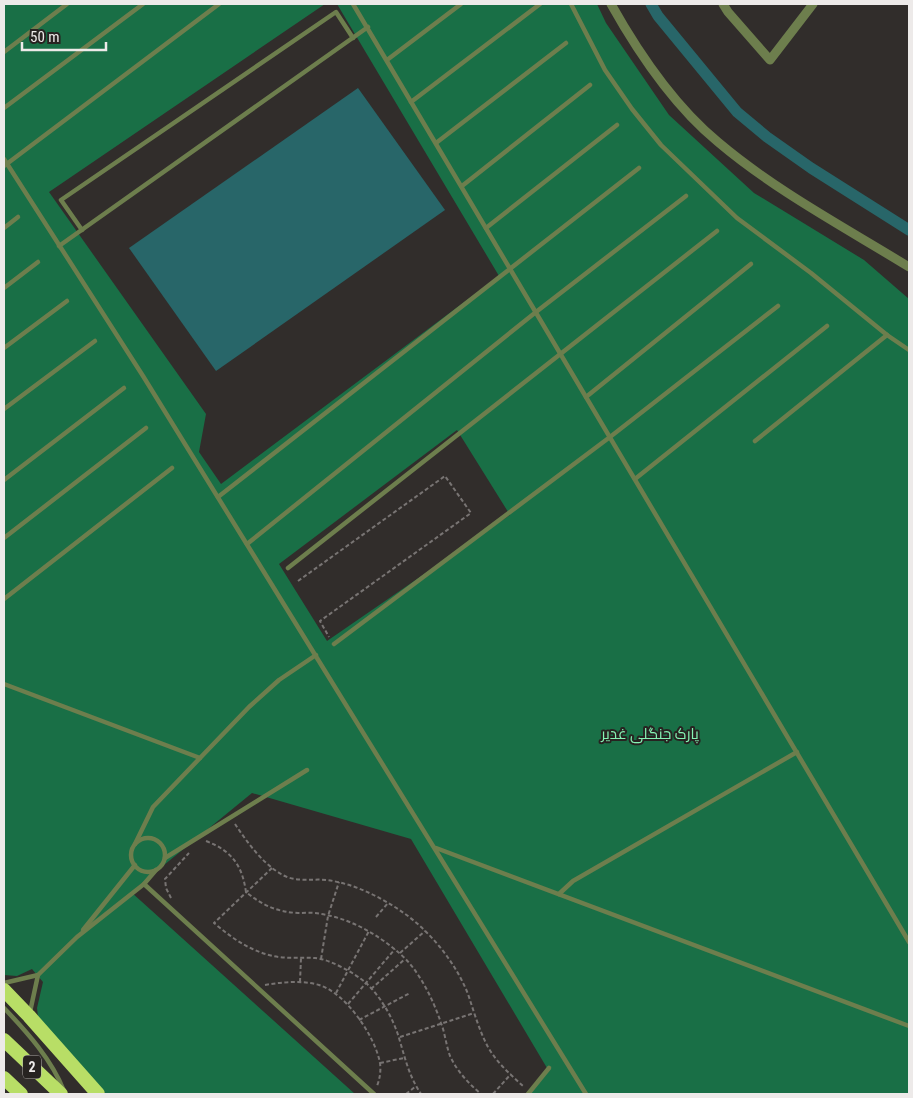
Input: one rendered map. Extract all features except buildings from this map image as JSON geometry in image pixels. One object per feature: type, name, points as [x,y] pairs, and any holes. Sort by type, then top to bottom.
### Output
[{"type":"highway","points":[[4,990],[98,1094]]},
{"type":"highway","name":"2","points":[[4,1040],[61,1094]]},
{"type":"highway","name":"2","points":[[4,1078],[21,1094]]},
{"type":"street","points":[[611,4],[640,52],[676,100],[717,141],[770,182],[909,267]]},
{"type":"street","points":[[723,4],[770,60],[813,4]]},
{"type":"lane","points":[[4,52],[67,4]]},
{"type":"lane","points":[[4,108],[143,4]]},
{"type":"lane","points":[[219,4],[5,163],[143,376],[586,1094]]},
{"type":"lane","points":[[353,4],[909,942]]},
{"type":"lane","points":[[387,60],[461,4]]},
{"type":"lane","points":[[411,102],[540,4]]},
{"type":"lane","points":[[571,4],[605,70],[632,109],[661,145],[737,218],[909,350]]},
{"type":"lane","points":[[82,230],[62,200],[336,12],[353,38]]},
{"type":"lane","points":[[59,246],[368,28]]},
{"type":"lane","points":[[436,142],[566,43]]},
{"type":"lane","points":[[462,186],[590,85]]},
{"type":"lane","points":[[486,228],[617,125]]},
{"type":"lane","points":[[218,497],[639,168]]},
{"type":"lane","points":[[247,544],[536,312],[686,196]]},
{"type":"lane","points":[[4,228],[18,218]]},
{"type":"lane","points":[[288,568],[717,231]]},
{"type":"lane","points":[[4,288],[38,262]]},
{"type":"lane","points":[[586,397],[751,264]]},
{"type":"lane","points":[[4,348],[67,301]]},
{"type":"lane","points":[[334,644],[610,437],[778,306]]},
{"type":"lane","points":[[635,479],[827,326]]},
{"type":"lane","points":[[755,441],[887,335]]},
{"type":"lane","points":[[4,409],[95,341]]},
{"type":"lane","points":[[4,480],[124,388]]},
{"type":"lane","points":[[4,538],[146,428]]},
{"type":"lane","points":[[4,599],[172,468]]},
{"type":"lane","points":[[156,870],[148,872],[141,870],[135,866],[131,859],[131,851],[153,808],[249,707],[279,680],[316,655]]},
{"type":"lane","points":[[4,684],[200,758]]},
{"type":"lane","points":[[559,894],[573,881],[797,752]]},
{"type":"lane","points":[[165,858],[307,770]]},
{"type":"lane","points":[[4,983],[38,975],[77,937],[144,884],[162,865],[165,851],[162,844],[156,839],[148,837],[140,839],[135,844]]},
{"type":"lane","points":[[434,848],[909,1026]]},
{"type":"lane","points":[[77,937],[135,866]]},
{"type":"lane","points":[[144,884],[374,1094]]},
{"type":"lane","points":[[29,1016],[38,975]]},
{"type":"lane","points":[[4,1008],[58,1075],[66,1094]]},
{"type":"lane","points":[[528,1094],[549,1068]]},
{"type":"path","points":[[298,581],[445,476],[471,513],[320,621],[334,644]]},
{"type":"path","points":[[234,822],[247,841],[272,868],[282,875],[294,879],[320,879],[339,882],[372,894],[409,917],[425,931],[444,952],[454,968],[467,993],[488,1048],[498,1063],[524,1087]]},
{"type":"path","points":[[204,840],[228,852],[238,863],[244,878],[246,892],[260,903],[282,912],[328,916],[369,931],[400,953],[424,983],[442,1024],[447,1046],[454,1064],[470,1085],[480,1094]]},
{"type":"path","points":[[172,900],[166,888],[165,879],[191,850]]},
{"type":"path","points":[[272,868],[214,923],[235,940],[252,949],[273,956],[321,959],[347,970],[366,983],[385,1006],[399,1037],[404,1058],[421,1094]]},
{"type":"path","points":[[321,959],[328,916],[339,882]]},
{"type":"path","points":[[376,917],[388,903]]},
{"type":"path","points":[[336,993],[369,931]]},
{"type":"path","points":[[400,953],[425,931]]},
{"type":"path","points":[[348,1004],[395,949]]},
{"type":"path","points":[[300,982],[301,958]]},
{"type":"path","points":[[371,989],[405,959]]},
{"type":"path","points":[[265,985],[281,982],[319,985],[336,993],[348,1004],[373,1041],[380,1063],[381,1075],[377,1088]]},
{"type":"path","points":[[359,1020],[410,993]]},
{"type":"path","points":[[399,1037],[474,1013]]},
{"type":"path","points":[[380,1063],[404,1058]]},
{"type":"path","points":[[494,1094],[511,1074]]},
{"type":"path","points":[[406,1094],[416,1086]]},
{"type":"green space","name":"پارک جنگلی غدیر","points":[[4,4],[325,4],[49,192],[206,414],[199,452],[221,484],[499,276],[337,4],[597,4],[606,23],[669,115],[754,193],[864,260],[909,299],[909,1094],[526,1094],[547,1068],[411,839],[252,793],[131,892],[355,1094],[106,1094],[38,1017],[37,1008],[43,982],[32,969],[17,976],[4,975]],"holes":[[[457,430],[510,515],[327,641],[279,564]]]},
{"type":"water","points":[[358,88],[445,210],[216,371],[129,248]]},
{"type":"waterway","points":[[651,4],[658,16],[737,112],[767,137],[811,168],[909,230]]}]
